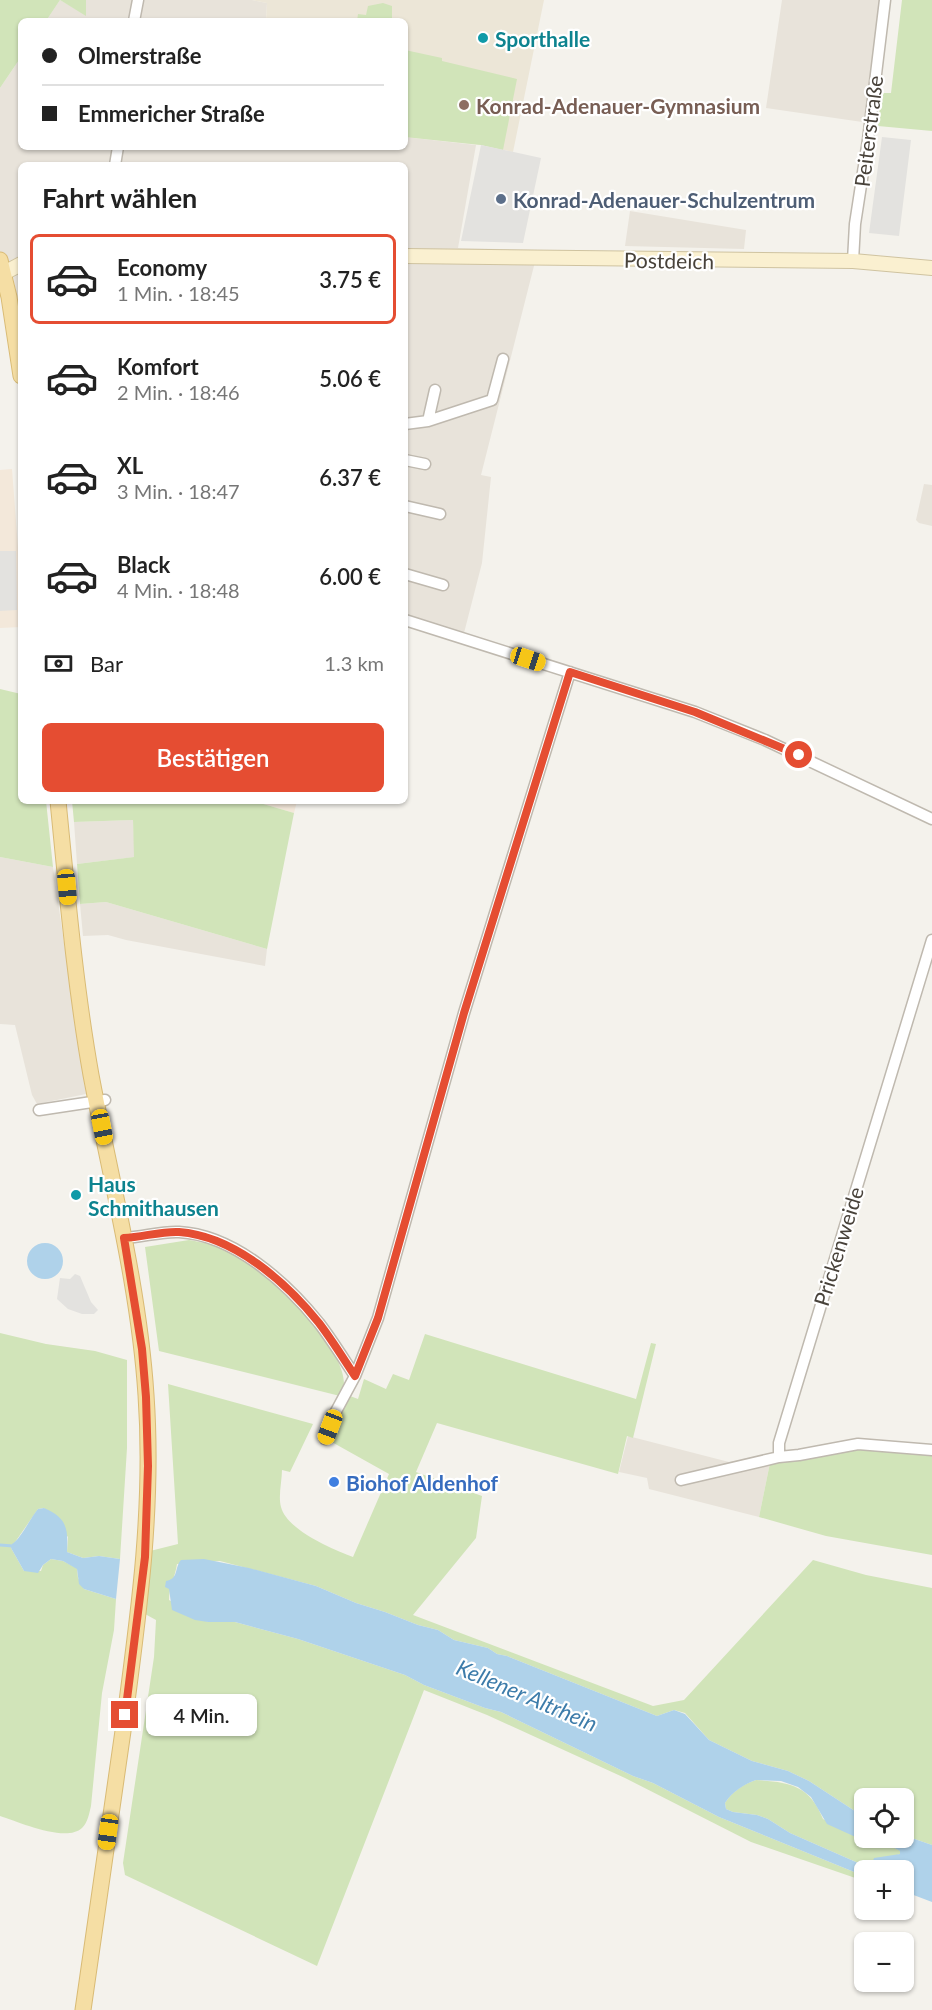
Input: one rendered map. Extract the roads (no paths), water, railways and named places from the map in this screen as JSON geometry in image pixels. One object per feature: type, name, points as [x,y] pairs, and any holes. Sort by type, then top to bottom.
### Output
[{"type":"main road","name":"Postdeich","points":[[408,256],[854,261],[932,268]]},
{"type":"main road","points":[[18,264],[2,266],[18,356]]},
{"type":"main road","points":[[58,804],[84,1032],[101,1101],[142,1349],[146,1397],[147,1511],[141,1597],[83,2010]]},
{"type":"street","points":[[135,18],[138,0]]},
{"type":"street","name":"Peiterstraße","points":[[854,261],[855,224],[885,0]]},
{"type":"street","points":[[408,424],[428,421],[492,400],[503,358]]},
{"type":"street","points":[[428,421],[435,390]]},
{"type":"street","points":[[408,461],[425,464]]},
{"type":"street","points":[[408,507],[440,514]]},
{"type":"street","points":[[408,575],[443,585]]},
{"type":"street","points":[[408,621],[695,712],[765,740],[932,819]]},
{"type":"street","points":[[325,1439],[334,1415],[355,1376],[378,1318],[464,1013],[570,672]]},
{"type":"street","name":"Prickenweide","points":[[779,1456],[779,1443],[932,940]]},
{"type":"street","points":[[39,1110],[101,1101]]},
{"type":"street","points":[[124,1238],[178,1232],[209,1237],[239,1250],[283,1285],[318,1322],[355,1376]]},
{"type":"street","points":[[681,1480],[779,1456],[799,1455],[858,1444],[932,1450]]},
{"type":"water","points":[[45,1243],[58,1248],[63,1261],[58,1274],[45,1279],[32,1274],[27,1261],[32,1248]]},
{"type":"water","points":[[44,1508],[58,1516],[65,1526],[67,1552],[83,1558],[99,1556],[120,1559],[116,1599],[84,1589],[79,1584],[77,1569],[63,1561],[51,1559],[38,1573],[24,1571],[11,1548],[12,1544],[38,1509]]},
{"type":"water","points":[[204,1559],[316,1586],[356,1603],[438,1630],[454,1640],[488,1648],[497,1654],[657,1716],[674,1710],[685,1714],[709,1740],[752,1761],[788,1771],[809,1781],[854,1810],[854,1836],[827,1824],[811,1797],[798,1787],[781,1781],[756,1780],[735,1792],[725,1803],[726,1809],[768,1819],[790,1833],[854,1861],[854,1872],[719,1817],[653,1783],[633,1776],[501,1712],[424,1685],[405,1675],[298,1639],[235,1622],[195,1620],[172,1610],[169,1589],[165,1587],[166,1581],[175,1576],[181,1560]]},
{"type":"water","points":[[914,1839],[932,1845],[932,1902],[914,1895],[914,1860],[873,1860],[874,1858],[900,1854],[900,1851],[894,1848],[914,1848]]},
{"type":"waterway","name":"Kellener Altrhein","points":[[0,1545],[13,1546]]},
{"type":"place","name":"Sporthalle","points":[[483,38]]},
{"type":"place","name":"Konrad-Adenauer-Gymnasium","points":[[464,105]]},
{"type":"place","name":"Konrad-Adenauer-Schulzentrum","points":[[501,199]]},
{"type":"place","name":"Haus Schmithausen","points":[[76,1195]]},
{"type":"place","name":"Biohof Aldenhof","points":[[334,1482]]}]
